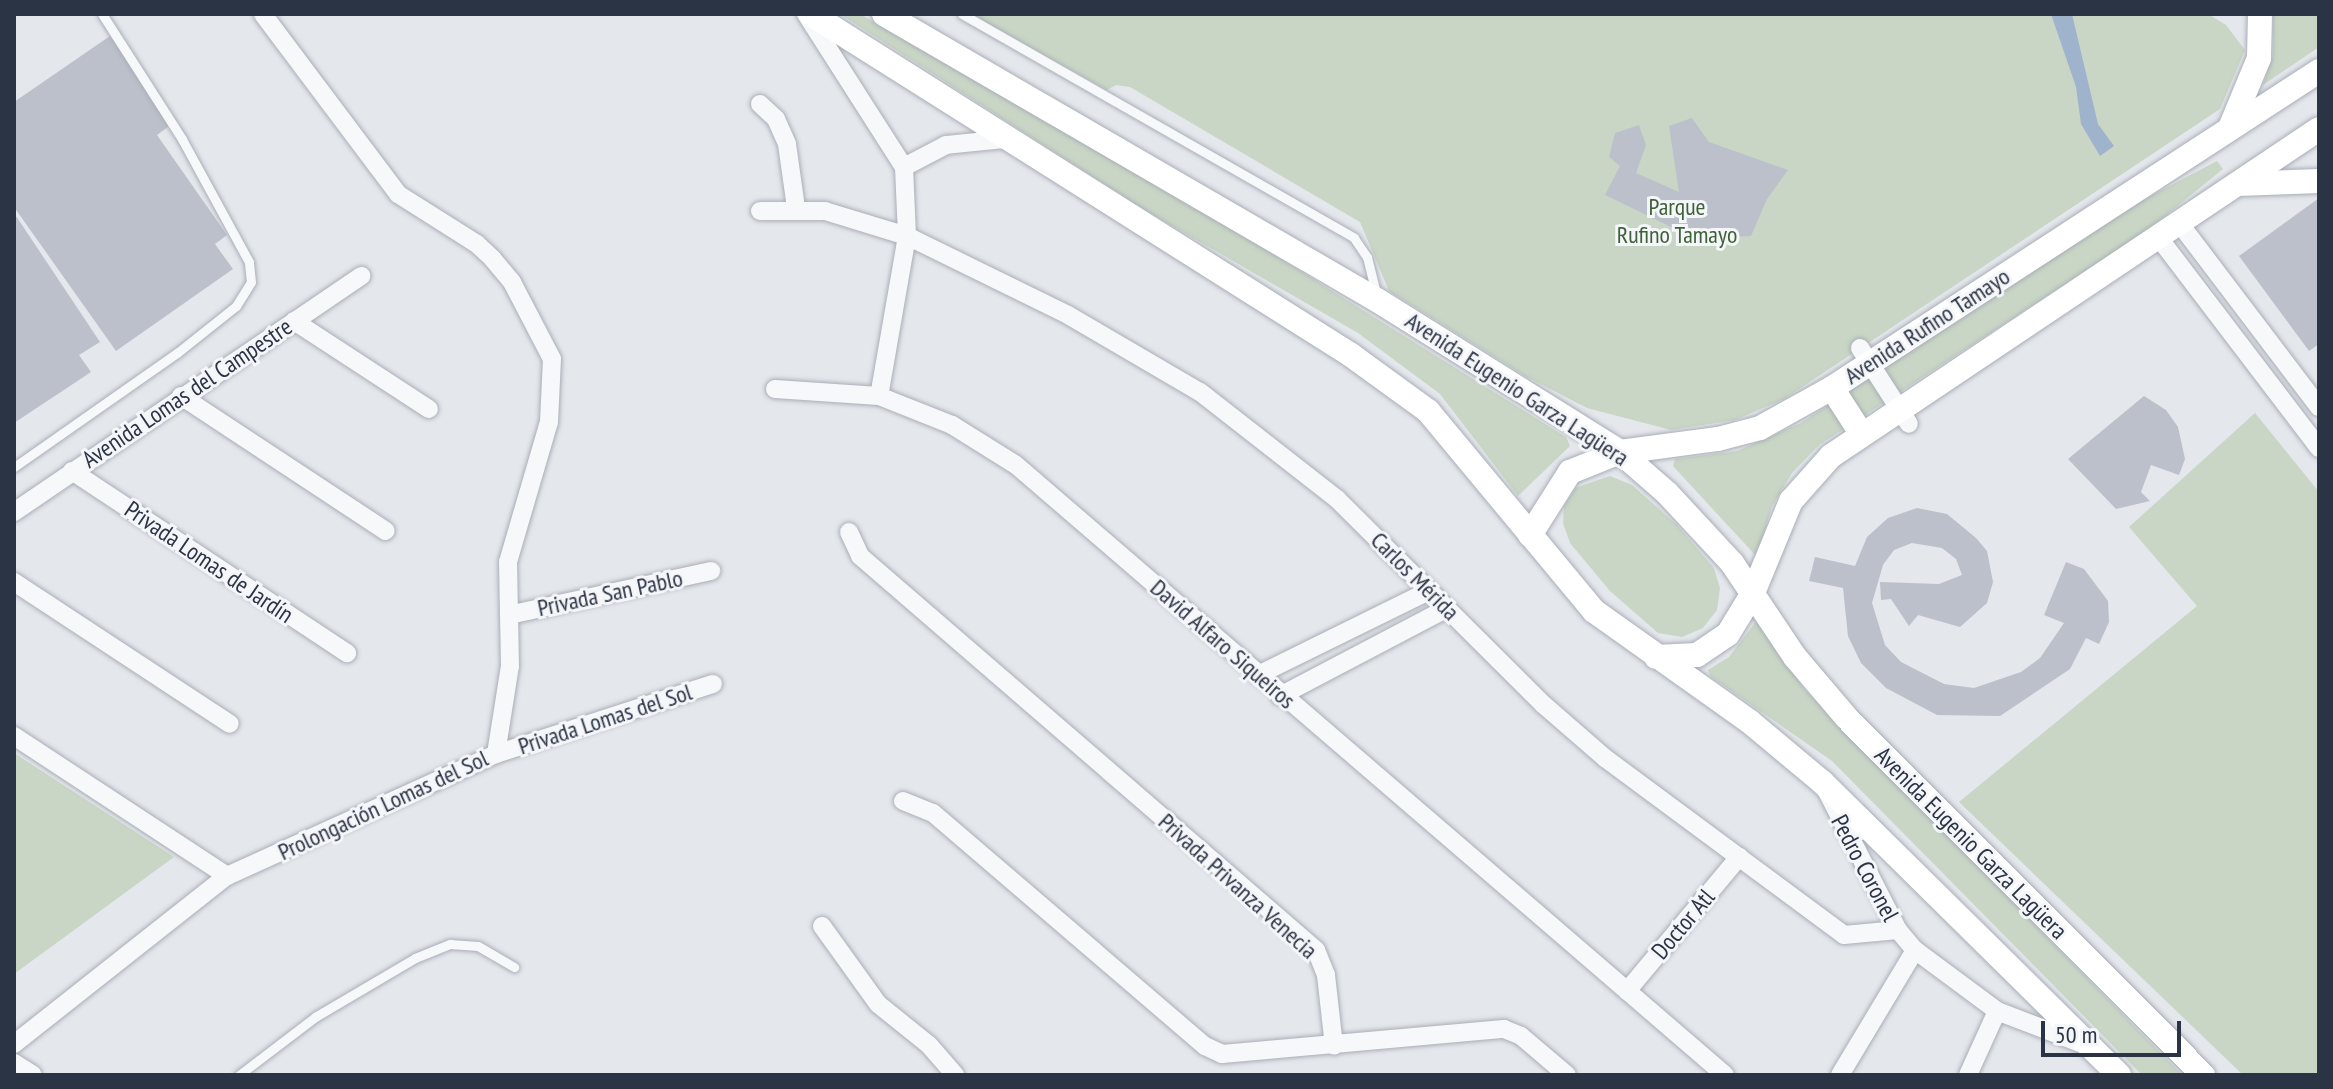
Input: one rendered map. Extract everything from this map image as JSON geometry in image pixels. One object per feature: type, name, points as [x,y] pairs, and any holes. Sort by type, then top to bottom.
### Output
[{"type":"main road","points":[[808,14],[1401,389],[1444,426],[1574,591],[1656,657],[1750,722],[1822,782],[2119,1075]]},
{"type":"main road","name":"Avenida Eugenio Garza Lagüera","points":[[884,14],[1377,300],[1620,452],[1701,528],[1753,593],[1826,696],[2203,1075]]},
{"type":"main road","points":[[2230,128],[2259,58],[2260,14]]},
{"type":"main road","name":"Avenida Rufino Tamayo","points":[[1530,535],[1570,472],[1620,452],[1739,435],[1832,388],[1865,356],[2319,71]]},
{"type":"main road","points":[[1656,657],[1678,658],[1712,648],[1737,622],[1753,593],[1800,485],[1861,433],[1904,416],[2232,185],[2319,129]]},
{"type":"main road","points":[[2232,185],[2319,181]]},
{"type":"main road","points":[[1832,388],[1861,433]]},
{"type":"street","points":[[808,14],[904,167],[907,236],[879,396]]},
{"type":"street","name":"Prolongación Lomas del Sol","points":[[14,1044],[227,876],[496,754],[510,666],[508,562],[554,387],[545,340],[512,282],[477,244],[398,194],[270,17]]},
{"type":"street","points":[[760,104],[776,119],[787,144],[796,208]]},
{"type":"street","points":[[904,167],[946,145],[1005,139]]},
{"type":"street","name":"Carlos Mérida","points":[[760,211],[796,208],[848,215],[907,236],[1068,315],[1200,392],[1295,463],[1575,733],[1844,935],[1898,930]]},
{"type":"street","points":[[2180,224],[2319,407]]},
{"type":"street","points":[[2159,238],[2319,448]]},
{"type":"street","name":"Avenida Lomas del Campestre","points":[[14,512],[361,276]]},
{"type":"street","points":[[2216,314],[2237,299]]},
{"type":"street","points":[[294,321],[429,409]]},
{"type":"street","points":[[1865,356],[1904,416]]},
{"type":"street","points":[[2271,386],[2292,372]]},
{"type":"street","name":"David Alfaro Siqueiros","points":[[775,389],[879,396],[952,425],[1016,465],[1280,696],[1725,1075]]},
{"type":"street","points":[[181,396],[386,531]]},
{"type":"street","name":"Privada Lomas de Jardín","points":[[72,471],[347,653]]},
{"type":"street","name":"Privada Privanza Venecia","points":[[849,532],[860,556],[1316,950],[1326,975],[1334,1046]]},
{"type":"street","name":"Privada San Pablo","points":[[509,615],[711,571]]},
{"type":"street","points":[[14,582],[230,724]]},
{"type":"street","points":[[1258,675],[1429,591]]},
{"type":"street","points":[[1280,696],[1446,609]]},
{"type":"street","name":"Privada Lomas del Sol","points":[[496,754],[713,684]]},
{"type":"street","points":[[14,736],[227,876]]},
{"type":"street","name":"Pedro Coronel","points":[[1822,782],[1898,930],[1915,950],[1997,1011],[2088,1046]]},
{"type":"street","points":[[903,801],[933,813],[1215,1051],[1242,1056],[1504,1029],[1521,1036],[1567,1075]]},
{"type":"street","name":"Doctor Atl","points":[[1627,991],[1739,857]]},
{"type":"street","points":[[822,926],[878,1004],[929,1045],[955,1075]]},
{"type":"street","points":[[1840,1075],[1915,950]]},
{"type":"street","points":[[1968,1075],[1997,1011]]},
{"type":"street","points":[[14,1063],[33,1075]]},
{"type":"lane","points":[[14,467],[50,447],[188,344],[236,306],[251,282],[249,262],[182,139],[102,14]]},
{"type":"lane","points":[[962,14],[1354,238],[1367,257],[1377,300]]},
{"type":"lane","points":[[239,1075],[315,1017],[415,958],[450,944],[478,946],[514,967]]},
{"type":"green space","points":[[840,14],[860,14],[1236,231],[1566,437],[1570,446],[1518,496],[1440,394],[1358,333],[1143,209]]},
{"type":"green space","name":"Parque Rufino Tamayo","points":[[971,14],[2208,14],[2226,25],[2245,50],[2220,109],[1784,399],[1735,420],[1671,430],[1587,408],[1527,377],[1389,291],[1360,222],[1130,87],[1116,85],[1107,90]]},
{"type":"green space","points":[[2273,14],[2319,14],[2319,47],[2263,85],[2273,55]]},
{"type":"green space","points":[[2217,161],[2223,169],[2149,229],[1819,445],[1792,473],[1772,506],[1757,557],[1673,466],[1675,459],[1737,451],[1801,423],[2130,207]]},
{"type":"green space","points":[[2255,413],[2319,492],[2319,1075],[2243,1075],[1959,802],[2197,606],[2129,527]]},
{"type":"green space","points":[[1610,476],[1632,485],[1677,525],[1714,568],[1720,588],[1717,610],[1703,628],[1682,637],[1658,633],[1610,591],[1570,543],[1563,523],[1564,506],[1575,488]]},
{"type":"green space","points":[[1757,620],[1804,689],[2182,1075],[2142,1075],[1832,761],[1710,676],[1708,670],[1729,657]]},
{"type":"green space","points":[[14,753],[174,857],[14,974]]},
{"type":"water","points":[[2051,14],[2072,14],[2098,124],[2114,146],[2100,156],[2081,124],[2076,87]]},
{"type":"building","points":[[110,36],[172,124],[157,135],[227,235],[215,244],[233,269],[116,351],[14,207],[14,102]]},
{"type":"building","points":[[1692,118],[1709,142],[1788,170],[1767,199],[1751,236],[1696,239],[1605,195],[1620,166],[1609,157],[1615,133],[1639,125],[1646,145],[1636,173],[1679,192],[1669,126]]},
{"type":"building","points":[[2319,198],[2319,344],[2309,351],[2239,256]]},
{"type":"building","points":[[14,213],[100,342],[79,355],[91,372],[14,423]]},
{"type":"building","points":[[2144,396],[2166,410],[2178,427],[2185,459],[2179,475],[2151,465],[2141,492],[2150,501],[2116,509],[2068,459]]},
{"type":"building","points":[[1917,508],[1947,514],[1976,538],[1987,551],[1993,582],[1987,603],[1960,627],[1918,615],[1909,626],[1891,599],[1881,600],[1880,582],[1939,584],[1962,575],[1956,559],[1942,548],[1912,543],[1894,550],[1883,565],[1872,603],[1885,645],[1901,662],[1944,684],[1974,688],[2021,672],[2040,658],[2064,623],[2044,615],[2066,562],[2084,569],[2108,601],[2109,622],[2099,644],[2086,638],[2070,669],[2000,716],[1937,715],[1886,688],[1861,663],[1848,636],[1843,588],[1809,581],[1815,557],[1855,566],[1867,537],[1888,518]]}]
